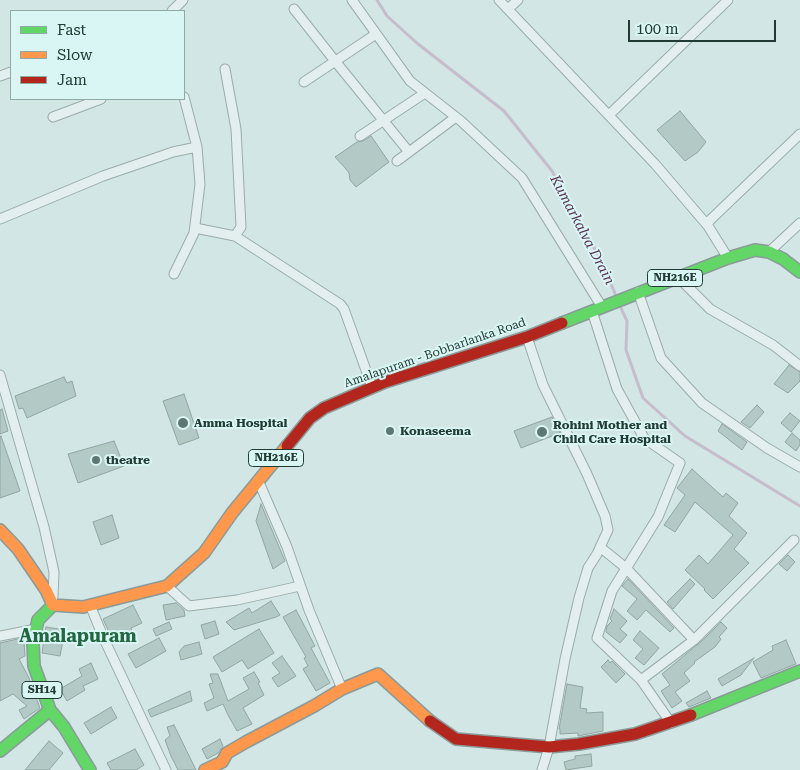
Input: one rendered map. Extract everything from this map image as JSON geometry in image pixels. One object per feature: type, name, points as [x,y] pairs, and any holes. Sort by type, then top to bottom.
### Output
[{"type":"main road","name":"Amalapuram - Bobbarlanka Road","points":[[53,605],[83,607],[167,586],[204,553],[258,480],[310,418],[324,408],[372,387],[527,337],[678,276],[728,258],[755,250],[768,252]]},
{"type":"main road","points":[[768,252],[783,259],[800,272]]},
{"type":"main road","points":[[0,530],[18,549],[46,590],[53,605]]},
{"type":"main road","name":"SH14","points":[[53,605],[38,620],[33,643],[34,666],[50,710],[64,727],[90,770]]},
{"type":"main road","points":[[206,770],[222,762],[227,753],[246,742],[342,689],[378,674],[432,724],[456,740],[549,747],[579,744],[635,734],[671,723],[800,671]]},
{"type":"main road","points":[[0,751],[50,710]]},
{"type":"street","points":[[173,10],[184,0]]},
{"type":"street","points":[[352,0],[410,81],[456,117],[522,178],[597,309],[616,389],[644,438],[680,463],[658,517],[612,591],[596,638],[641,680],[671,723]]},
{"type":"street","points":[[499,0],[655,164],[706,224],[728,258]]},
{"type":"street","points":[[508,9],[518,0]]},
{"type":"street","points":[[608,115],[728,0]]},
{"type":"street","points":[[294,9],[334,62],[409,152]]},
{"type":"street","points":[[304,82],[376,34]]},
{"type":"street","points":[[225,69],[236,139],[241,227],[235,236]]},
{"type":"street","points":[[360,136],[425,92]]},
{"type":"street","points":[[53,117],[98,100]]},
{"type":"street","points":[[174,274],[195,228],[200,184],[197,147],[185,100]]},
{"type":"street","points":[[398,160],[456,117]]},
{"type":"street","points":[[706,224],[800,134]]},
{"type":"street","points":[[0,219],[103,176],[156,158],[197,147]]},
{"type":"street","points":[[768,252],[800,223]]},
{"type":"street","points":[[195,228],[235,236],[340,304],[344,309],[372,387]]},
{"type":"street","points":[[678,276],[710,309],[773,345],[800,366]]},
{"type":"street","points":[[638,292],[661,358],[702,403],[767,448],[800,467]]},
{"type":"street","points":[[527,337],[543,385],[587,474],[605,516],[608,530],[588,568],[579,598],[565,658],[549,747],[542,770]]},
{"type":"street","points":[[0,375],[44,527],[54,572],[53,605]]},
{"type":"street","points":[[258,480],[287,547],[308,610],[342,689]]},
{"type":"street","points":[[641,680],[694,640],[794,540]]},
{"type":"street","points":[[600,548],[626,568],[694,640]]},
{"type":"street","points":[[167,586],[188,606],[237,600],[300,586]]},
{"type":"street","points":[[90,605],[104,639],[166,770]]},
{"type":"street","points":[[0,636],[36,629]]},
{"type":"building","points":[[680,111],[706,142],[698,152],[685,161],[657,130]]},
{"type":"building","points":[[371,136],[389,162],[356,187],[350,180],[349,173],[335,157],[357,142]]},
{"type":"building","points":[[789,365],[800,372],[800,381],[788,393],[774,384]]},
{"type":"building","points":[[64,377],[67,383],[72,381],[76,396],[27,418],[23,408],[19,409],[15,396]]},
{"type":"building","points":[[184,394],[199,438],[179,445],[163,401]]},
{"type":"building","points":[[757,405],[764,412],[750,428],[741,422]]},
{"type":"building","points":[[2,409],[8,431],[0,434],[0,410]]},
{"type":"building","points":[[790,413],[800,421],[791,432],[781,423]]},
{"type":"building","points":[[552,417],[560,433],[521,448],[514,431]]},
{"type":"building","points":[[722,424],[747,442],[742,450],[718,431]]},
{"type":"building","points":[[792,433],[800,440],[800,445],[796,451],[785,442]]},
{"type":"building","points":[[0,437],[20,491],[0,498]]},
{"type":"building","name":"theatre","points":[[114,441],[124,466],[78,483],[68,454]]},
{"type":"building","points":[[692,469],[723,497],[726,493],[738,503],[729,516],[747,533],[734,549],[749,563],[713,599],[685,570],[699,555],[708,564],[733,535],[695,502],[675,532],[664,525],[685,495],[677,488]]},
{"type":"building","points":[[261,504],[285,561],[273,569],[256,521]]},
{"type":"building","points":[[112,515],[119,538],[101,545],[93,522]]},
{"type":"building","points":[[788,555],[795,562],[787,571],[779,564]]},
{"type":"building","points":[[628,579],[674,628],[670,632],[646,610],[637,620],[627,611],[637,599],[622,586]]},
{"type":"building","points":[[690,579],[695,584],[673,609],[667,602]]},
{"type":"building","points":[[271,601],[280,615],[234,630],[226,622],[249,608],[252,613]]},
{"type":"building","points":[[176,603],[184,610],[185,616],[166,620],[163,605]]},
{"type":"building","points":[[133,605],[142,623],[131,628],[132,632],[113,641],[103,619]]},
{"type":"building","points":[[614,609],[627,621],[620,629],[627,635],[620,643],[606,632],[607,626],[612,621],[610,619]]},
{"type":"building","points":[[296,610],[315,646],[311,648],[330,683],[316,691],[303,669],[308,666],[304,658],[306,657],[283,617]]},
{"type":"building","points":[[215,621],[219,634],[205,639],[201,625]]},
{"type":"building","points":[[169,622],[172,629],[156,636],[153,629]]},
{"type":"building","points":[[721,622],[727,628],[719,637],[721,639],[715,647],[694,662],[684,673],[690,681],[675,692],[682,701],[672,708],[661,691],[670,685],[662,674],[703,640]]},
{"type":"building","points":[[46,627],[65,630],[60,656],[42,653]]},
{"type":"building","points":[[259,629],[274,653],[248,669],[242,660],[222,672],[213,657]]},
{"type":"building","points":[[640,631],[659,648],[644,665],[635,658],[643,649],[633,640]]},
{"type":"building","points":[[22,638],[25,656],[19,659],[29,678],[40,708],[24,719],[19,710],[27,706],[13,694],[0,701],[0,643]]},
{"type":"building","points":[[159,638],[166,651],[136,668],[128,654]]},
{"type":"building","points":[[786,640],[796,664],[761,678],[753,662],[773,650],[772,646]]},
{"type":"building","points":[[199,642],[202,654],[181,660],[179,652],[184,646]]},
{"type":"building","points":[[282,656],[296,676],[278,687],[272,678],[280,673],[272,663]]},
{"type":"building","points":[[754,658],[741,675],[722,686],[718,679]]},
{"type":"building","points":[[608,660],[610,663],[612,661],[625,674],[616,683],[601,667]]},
{"type":"building","points":[[91,663],[98,679],[83,686],[85,690],[67,701],[60,689],[82,676],[79,669]]},
{"type":"building","points":[[254,672],[260,682],[258,683],[264,695],[243,708],[252,724],[237,731],[223,704],[207,711],[204,703],[214,698],[209,684],[213,683],[210,674],[218,674],[228,701],[249,689],[243,678]]},
{"type":"building","points":[[567,684],[583,687],[580,708],[587,709],[586,713],[603,712],[603,731],[578,736],[578,733],[560,734],[559,729]]},
{"type":"building","points":[[190,691],[192,701],[151,717],[148,710]]},
{"type":"building","points":[[707,691],[711,698],[689,707],[686,703]]},
{"type":"building","points":[[111,707],[117,718],[91,734],[84,723]]},
{"type":"building","points":[[174,725],[196,770],[178,770],[171,756],[165,740],[170,736],[167,727]]},
{"type":"building","points":[[220,739],[223,746],[218,753],[207,759],[202,749]]},
{"type":"building","points":[[49,741],[63,753],[49,770],[25,770]]},
{"type":"building","points":[[135,749],[144,765],[136,770],[111,770],[107,763]]},
{"type":"building","points":[[591,754],[592,766],[566,770],[564,762],[575,759],[575,756]]},
{"type":"waterway","name":"Kumarkalva Drain","points":[[377,0],[387,16],[418,44],[504,111],[552,171],[602,262],[616,296]]},
{"type":"waterway","name":"Kumarkalva Drain","points":[[620,306],[627,321],[626,350],[643,398],[685,436],[800,506]]},
{"type":"traffic: fast","points":[[562,323],[728,258],[755,250],[769,252],[783,259],[800,272]]},
{"type":"traffic: fast","points":[[53,605],[38,620],[33,643],[34,666],[50,710],[64,727],[90,770]]},
{"type":"traffic: fast","points":[[691,715],[800,671]]},
{"type":"traffic: fast","points":[[0,751],[50,710]]},
{"type":"traffic: slow","points":[[0,530],[18,549],[46,590],[53,605],[83,607],[167,586],[204,553],[232,513],[287,446]]},
{"type":"traffic: slow","points":[[205,770],[222,762],[227,753],[246,742],[342,689],[378,674],[430,721]]},
{"type":"traffic: jam","points":[[287,446],[310,418],[324,408],[385,382],[527,337],[562,323]]},
{"type":"traffic: jam","points":[[430,721],[456,739],[549,747],[579,744],[635,734],[691,715]]},
{"type":"place","name":"Amma Hospital","points":[[183,423]]},
{"type":"place","name":"Konaseema","points":[[390,431]]},
{"type":"place","name":"Rohini Mother and Child Care Hospital","points":[[542,432]]},
{"type":"place","name":"theatre","points":[[96,460]]},
{"type":"district","name":"Amalapuram","points":[[78,637]]}]
